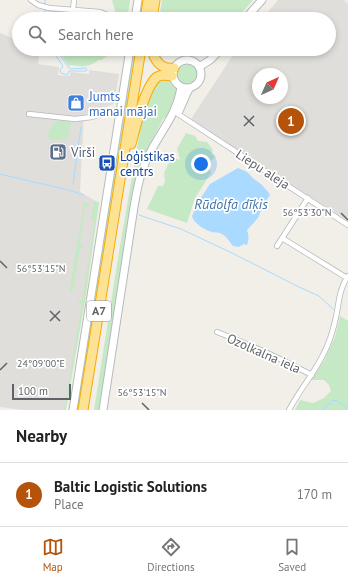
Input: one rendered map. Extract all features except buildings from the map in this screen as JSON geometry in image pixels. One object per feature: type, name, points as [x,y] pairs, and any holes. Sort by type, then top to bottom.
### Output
[{"type":"highway","points":[[147,12],[148,0]]},
{"type":"highway","points":[[153,12],[155,0]]},
{"type":"highway","name":"A7","points":[[83,410],[140,56]]},
{"type":"highway","name":"A7","points":[[89,410],[146,56]]},
{"type":"highway","points":[[154,56],[158,63],[173,72]]},
{"type":"highway","points":[[135,128],[152,82],[159,76],[173,72]]},
{"type":"main road","points":[[136,12],[138,0]]},
{"type":"main road","points":[[251,12],[262,0]]},
{"type":"main road","points":[[73,410],[129,56]]},
{"type":"main road","points":[[199,67],[214,56]]},
{"type":"main road","points":[[185,60],[192,61],[199,67],[201,71],[200,79],[195,86],[189,89],[181,88],[175,83],[173,72],[180,62],[185,60]]},
{"type":"main road","points":[[103,410],[139,179],[146,160],[174,112],[181,88]]},
{"type":"main road","points":[[137,190],[155,153],[178,114],[189,89]]},
{"type":"street","points":[[31,0],[38,5],[49,8],[100,12]]},
{"type":"street","points":[[73,10],[74,0]]},
{"type":"street","points":[[29,114],[75,119],[92,117],[108,112],[120,112]]},
{"type":"street","name":"Liepu aleja","points":[[178,114],[348,225]]},
{"type":"street","points":[[277,246],[308,198]]},
{"type":"street","points":[[282,238],[347,277],[341,290],[336,317],[328,344],[312,375],[299,392],[289,410]]},
{"type":"street","name":"Ozolkalna iela","points":[[217,332],[290,363],[312,375]]},
{"type":"shaded area","points":[[278,0],[344,0],[348,4],[348,221],[191,119],[232,56],[336,56],[336,12],[268,12]]},
{"type":"shaded area","points":[[0,33],[12,38],[12,56],[39,56],[38,64],[59,67],[58,75],[70,76],[70,72],[89,74],[89,70],[119,74],[114,104],[84,115],[80,192],[99,203],[65,410],[23,410],[0,407]]},
{"type":"green space","points":[[112,0],[130,0],[128,12],[115,12]]},
{"type":"green space","points":[[162,0],[253,0],[242,12],[160,12]]},
{"type":"green space","points":[[49,10],[74,12],[49,12]]},
{"type":"green space","points":[[62,56],[107,56],[102,60],[89,65],[69,66]]},
{"type":"green space","points":[[132,56],[135,56],[79,410],[77,410]]},
{"type":"green space","points":[[183,63],[191,63],[198,70],[198,78],[191,85],[183,85],[176,78],[176,70]]},
{"type":"green space","points":[[168,79],[178,93],[169,117],[163,119],[146,152],[131,211],[100,410],[94,410],[119,252],[143,115],[152,89],[160,80]]},
{"type":"green space","points":[[60,120],[71,122],[69,133],[65,140],[62,141],[62,137],[61,140],[52,141],[48,137],[50,129],[55,122]]},
{"type":"green space","points":[[186,133],[195,136],[198,141],[207,142],[213,150],[211,154],[215,156],[210,164],[211,173],[195,198],[187,223],[147,209],[158,186],[163,186],[165,181],[164,173],[172,157],[180,160],[177,149]]},
{"type":"green space","points":[[94,201],[99,202],[86,295],[66,410],[64,410],[82,303],[78,303],[79,300],[82,300],[95,221],[91,220]]},
{"type":"green space","points":[[84,202],[88,204],[89,207],[85,207],[80,242],[83,245],[80,250],[73,291],[70,291],[70,287]]},
{"type":"green space","points":[[340,316],[348,321],[348,410],[295,410],[300,400],[313,403],[324,398],[331,391],[329,385],[324,380],[311,380],[324,361],[335,337]]},
{"type":"water","name":"Rūdolfa dīķis","points":[[238,168],[247,172],[261,184],[270,195],[263,205],[258,218],[247,230],[247,245],[244,244],[239,247],[233,246],[222,234],[209,231],[200,226],[192,216],[200,199],[210,184]]},
{"type":"waterway","points":[[45,0],[45,5]]},
{"type":"waterway","points":[[56,56],[63,66],[60,70],[61,73],[67,75],[69,71],[87,70],[86,68],[71,69],[61,56]]},
{"type":"waterway","points":[[73,184],[81,127]]},
{"type":"waterway","points":[[0,174],[84,195]]},
{"type":"waterway","points":[[139,215],[181,229],[230,252],[319,296],[333,309]]},
{"type":"waterway","points":[[323,410],[333,400],[337,401],[348,409]]},
{"type":"place","name":"Jumts manai mājai","points":[[76,103]]},
{"type":"place","name":"Baltic Logistic Solutions","points":[[291,121]]},
{"type":"place","name":"Virši","points":[[58,152]]},
{"type":"place","name":"Loģistikas centrs","points":[[107,163]]}]
